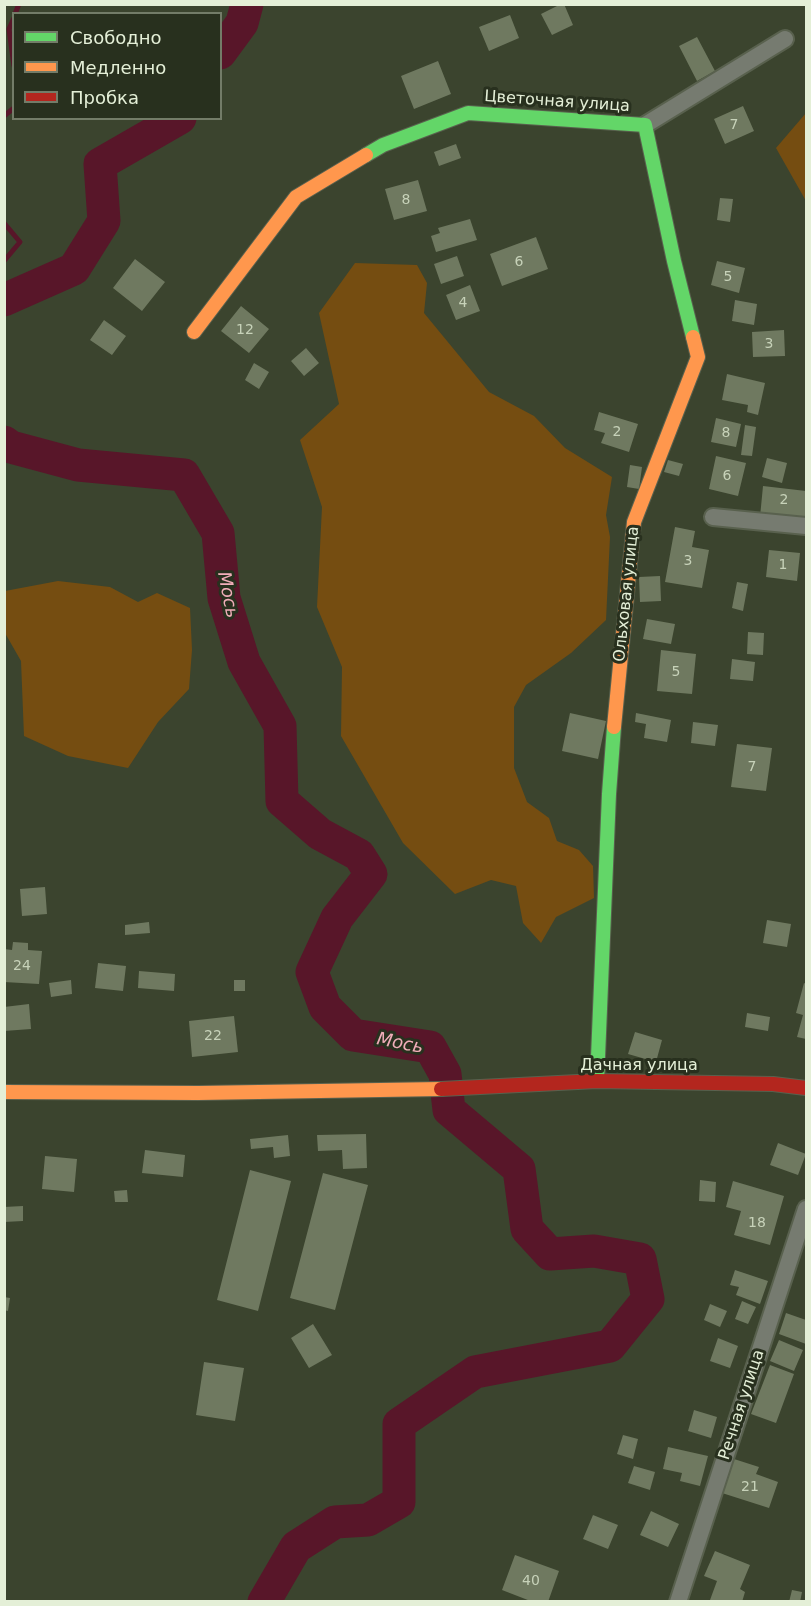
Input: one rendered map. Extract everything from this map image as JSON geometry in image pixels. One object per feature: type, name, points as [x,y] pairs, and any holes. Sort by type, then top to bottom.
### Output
[{"type":"street","points":[[645,125],[786,39]]},
{"type":"street","name":"Цветочная улица","points":[[194,332],[296,196],[383,145],[468,113],[645,125]]},
{"type":"street","name":"Ольховая улица","points":[[597,1081],[609,794],[618,671],[634,522],[698,357],[674,261],[645,125]]},
{"type":"street","points":[[713,517],[807,526]]},
{"type":"street","name":"Дачная улица","points":[[4,1092],[198,1093],[472,1089],[597,1081],[773,1084],[807,1088]]},
{"type":"street","name":"Речная улица","points":[[678,1602],[807,1209]]},
{"type":"shaded area","points":[[806,113],[806,201],[776,148]]},
{"type":"shaded area","points":[[355,263],[417,265],[427,283],[424,313],[489,392],[534,416],[565,448],[612,477],[606,515],[610,537],[606,620],[571,653],[526,685],[514,707],[514,768],[527,802],[549,818],[557,841],[579,850],[593,866],[594,898],[556,917],[541,943],[523,923],[516,886],[491,880],[455,894],[403,843],[341,736],[342,667],[317,607],[322,507],[300,440],[339,404],[319,313]]},
{"type":"shaded area","points":[[58,581],[110,587],[138,602],[157,593],[190,608],[192,650],[189,689],[158,722],[128,768],[68,756],[24,736],[21,661],[5,633],[5,591]]},
{"type":"building","points":[[564,4],[573,25],[552,35],[541,14]]},
{"type":"building","points":[[510,15],[519,38],[489,51],[479,27]]},
{"type":"building","points":[[697,37],[715,71],[697,81],[679,46]]},
{"type":"building","points":[[438,61],[451,94],[414,109],[401,76]]},
{"type":"building","points":[[743,106],[754,131],[725,144],[714,119]]},
{"type":"building","points":[[456,144],[461,158],[439,166],[434,152]]},
{"type":"building","points":[[418,180],[427,211],[394,220],[385,189]]},
{"type":"building","points":[[720,198],[733,199],[730,222],[717,220]]},
{"type":"building","points":[[470,219],[477,240],[436,252],[431,236],[440,233],[438,228]]},
{"type":"building","points":[[536,237],[548,269],[502,286],[490,254]]},
{"type":"building","points":[[457,256],[464,276],[441,284],[434,264]]},
{"type":"building","points":[[135,259],[165,282],[142,311],[113,288]]},
{"type":"building","points":[[717,261],[745,268],[739,293],[711,285]]},
{"type":"building","points":[[470,285],[480,311],[456,320],[446,295]]},
{"type":"building","points":[[735,300],[757,304],[754,325],[732,321]]},
{"type":"building","points":[[241,306],[269,329],[249,353],[221,331]]},
{"type":"building","points":[[104,320],[126,336],[112,355],[90,340]]},
{"type":"building","points":[[784,330],[785,356],[753,357],[752,332]]},
{"type":"building","points":[[306,348],[319,363],[304,376],[291,361]]},
{"type":"building","points":[[254,363],[269,372],[259,389],[245,380]]},
{"type":"building","points":[[727,374],[765,383],[758,415],[747,412],[748,405],[722,400]]},
{"type":"building","points":[[599,412],[638,424],[629,452],[601,443],[605,433],[594,430]]},
{"type":"building","points":[[716,418],[741,424],[736,447],[711,442]]},
{"type":"building","points":[[745,425],[756,427],[752,456],[741,455]]},
{"type":"building","points":[[716,456],[746,463],[738,496],[709,489]]},
{"type":"building","points":[[767,458],[787,463],[782,483],[762,477]]},
{"type":"building","points":[[668,460],[683,464],[679,476],[664,472]]},
{"type":"building","points":[[630,465],[642,467],[639,489],[627,487]]},
{"type":"building","points":[[763,486],[806,491],[805,522],[760,517]]},
{"type":"building","points":[[675,527],[695,531],[692,547],[709,550],[702,588],[665,582]]},
{"type":"building","points":[[769,550],[800,553],[797,581],[766,577]]},
{"type":"building","points":[[660,576],[661,601],[640,602],[639,577]]},
{"type":"building","points":[[737,582],[748,584],[743,611],[732,608]]},
{"type":"building","points":[[647,619],[675,624],[671,644],[643,639]]},
{"type":"building","points":[[748,632],[764,633],[763,655],[747,654]]},
{"type":"building","points":[[661,650],[696,654],[692,694],[657,691]]},
{"type":"building","points":[[732,659],[755,662],[753,681],[730,679]]},
{"type":"building","points":[[570,713],[606,721],[598,759],[562,751]]},
{"type":"building","points":[[636,713],[671,720],[667,742],[644,738],[646,724],[635,722]]},
{"type":"building","points":[[693,722],[718,725],[715,746],[691,743]]},
{"type":"building","points":[[737,744],[772,748],[766,791],[731,787]]},
{"type":"building","points":[[45,887],[47,914],[22,916],[20,889]]},
{"type":"building","points":[[767,920],[791,924],[787,947],[763,943]]},
{"type":"building","points":[[149,922],[150,933],[125,935],[125,925]]},
{"type":"building","points":[[13,942],[28,943],[28,950],[42,951],[39,984],[4,982],[4,949],[12,950]]},
{"type":"building","points":[[98,963],[126,966],[123,991],[95,988]]},
{"type":"building","points":[[139,971],[175,974],[174,991],[138,988]]},
{"type":"building","points":[[71,980],[72,994],[51,997],[49,983]]},
{"type":"building","points":[[234,980],[245,980],[245,991],[234,991]]},
{"type":"building","points":[[804,983],[806,984],[806,1039],[797,1037],[803,1015],[796,1013]]},
{"type":"building","points":[[29,1004],[31,1029],[4,1031],[4,1007]]},
{"type":"building","points":[[747,1013],[770,1017],[768,1031],[745,1027]]},
{"type":"building","points":[[234,1016],[238,1052],[192,1057],[189,1021]]},
{"type":"building","points":[[635,1032],[662,1040],[656,1062],[628,1054]]},
{"type":"building","points":[[366,1134],[367,1168],[343,1169],[342,1150],[318,1151],[317,1135]]},
{"type":"building","points":[[288,1135],[290,1156],[274,1158],[273,1147],[251,1149],[250,1139]]},
{"type":"building","points":[[778,1143],[806,1154],[798,1175],[770,1165]]},
{"type":"building","points":[[145,1150],[185,1155],[183,1177],[142,1173]]},
{"type":"building","points":[[45,1156],[77,1159],[74,1192],[42,1189]]},
{"type":"building","points":[[250,1170],[291,1181],[258,1311],[217,1300]]},
{"type":"building","points":[[323,1173],[368,1185],[335,1310],[290,1298]]},
{"type":"building","points":[[700,1180],[716,1182],[715,1202],[699,1201]]},
{"type":"building","points":[[733,1181],[784,1196],[770,1245],[734,1235],[741,1211],[726,1207]]},
{"type":"building","points":[[127,1190],[128,1202],[115,1202],[114,1191]]},
{"type":"building","points":[[23,1206],[23,1221],[4,1222],[4,1207]]},
{"type":"building","points":[[735,1270],[768,1281],[760,1304],[736,1295],[739,1287],[730,1285]]},
{"type":"building","points":[[4,1297],[10,1298],[8,1311],[4,1310]]},
{"type":"building","points":[[742,1301],[756,1307],[748,1324],[735,1319]]},
{"type":"building","points":[[710,1304],[727,1311],[720,1327],[704,1320]]},
{"type":"building","points":[[786,1313],[806,1320],[806,1344],[779,1334]]},
{"type":"building","points":[[313,1324],[332,1355],[309,1368],[291,1338]]},
{"type":"building","points":[[718,1338],[738,1346],[730,1368],[710,1361]]},
{"type":"building","points":[[779,1340],[803,1350],[794,1371],[770,1361]]},
{"type":"building","points":[[204,1362],[244,1368],[235,1421],[196,1415]]},
{"type":"building","points":[[770,1365],[794,1374],[776,1423],[751,1414]]},
{"type":"building","points":[[694,1410],[717,1417],[711,1438],[688,1431]]},
{"type":"building","points":[[623,1435],[638,1439],[633,1459],[617,1454]]},
{"type":"building","points":[[668,1447],[708,1456],[700,1486],[680,1481],[682,1473],[663,1469]]},
{"type":"building","points":[[734,1459],[759,1467],[756,1474],[778,1482],[769,1508],[722,1493]]},
{"type":"building","points":[[634,1466],[655,1472],[650,1490],[628,1483]]},
{"type":"building","points":[[651,1511],[679,1524],[668,1547],[640,1535]]},
{"type":"building","points":[[593,1515],[618,1525],[608,1549],[583,1539]]},
{"type":"building","points":[[715,1551],[750,1565],[740,1589],[745,1592],[742,1602],[710,1600],[717,1581],[704,1576]]},
{"type":"building","points":[[515,1555],[559,1571],[548,1602],[533,1602],[502,1590]]},
{"type":"building","points":[[792,1590],[802,1592],[800,1602],[789,1602]]},
{"type":"waterway","points":[[16,12],[19,4]]},
{"type":"waterway","name":"Мось","points":[[222,50],[242,23],[247,4]]},
{"type":"waterway","points":[[12,22],[9,29],[12,51]]},
{"type":"waterway","points":[[4,116],[12,110]]},
{"type":"waterway","name":"Мось","points":[[4,300],[74,269],[104,221],[100,164],[177,120]]},
{"type":"waterway","points":[[4,223],[20,242],[4,261]]},
{"type":"waterway","name":"Мось","points":[[4,442],[11,447],[78,465],[184,475],[218,533],[224,598],[244,662],[280,726],[282,801],[320,834],[359,855],[371,874],[337,918],[312,972],[325,1007],[353,1035],[430,1047],[445,1074],[449,1110],[519,1169],[527,1229],[550,1254],[594,1251],[640,1259],[648,1299],[610,1346],[475,1372],[399,1424],[399,1502],[368,1520],[335,1522],[296,1547],[264,1602]]},
{"type":"traffic: fast","points":[[366,155],[383,145],[468,113],[645,125],[693,337]]},
{"type":"traffic: fast","points":[[597,1081],[614,727]]},
{"type":"traffic: slow","points":[[194,332],[296,197],[366,155]]},
{"type":"traffic: slow","points":[[614,727],[634,522],[698,357],[693,337]]},
{"type":"traffic: slow","points":[[4,1092],[198,1093],[441,1089]]},
{"type":"traffic: jam","points":[[441,1089],[597,1081],[773,1084],[806,1088]]}]
